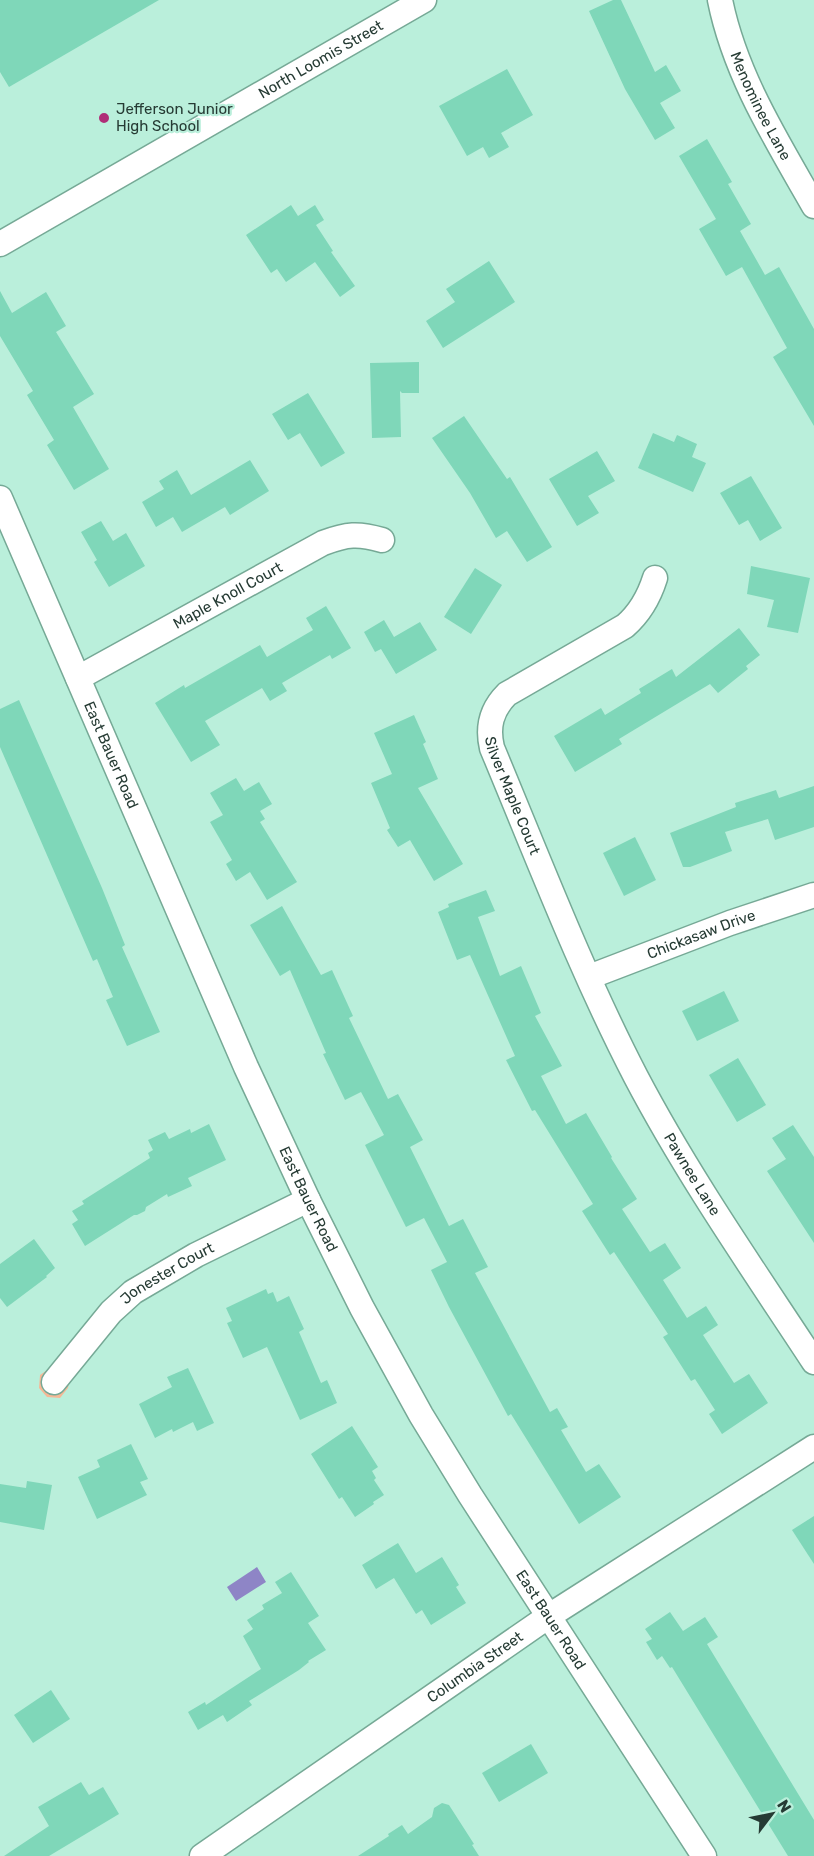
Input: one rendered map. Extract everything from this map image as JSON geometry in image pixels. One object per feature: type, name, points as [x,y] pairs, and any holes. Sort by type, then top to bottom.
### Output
[{"type":"street","name":"North Loomis Street","points":[[0,244],[423,0]]},
{"type":"street","name":"Menominee Lane","points":[[720,0],[741,69],[761,112],[814,206]]},
{"type":"street","name":"East Bauer Road","points":[[0,498],[246,1067],[308,1200],[362,1308],[421,1415],[470,1495],[704,1856]]},
{"type":"street","name":"Maple Knoll Court","points":[[78,678],[323,543],[355,534],[382,540]]},
{"type":"street","name":"Silver Maple Court","points":[[589,977],[492,748],[489,733],[493,712],[507,694],[625,626],[644,604],[651,593],[655,579]]},
{"type":"street","name":"Chickasaw Drive","points":[[589,977],[730,923],[814,895]]},
{"type":"street","name":"Pawnee Lane","points":[[589,977],[621,1047],[666,1131],[814,1362]]},
{"type":"street","name":"Jonester Court","points":[[54,1382],[111,1312],[133,1292],[187,1260],[308,1200]]},
{"type":"street","name":"Columbia Street","points":[[202,1856],[549,1616],[814,1447]]},
{"type":"shaded area","points":[[50,1368],[69,1382],[68,1388],[60,1398],[47,1397],[39,1388],[40,1375]]},
{"type":"shaded area","points":[[257,1567],[266,1582],[236,1601],[227,1587]]},
{"type":"building","points":[[0,0],[159,0],[9,87],[0,72]]},
{"type":"building","points":[[613,0],[621,0],[655,72],[666,65],[681,91],[660,103],[675,128],[655,140],[625,89],[589,11]]},
{"type":"building","points":[[507,69],[533,115],[501,133],[509,147],[489,158],[483,147],[467,156],[439,106]]},
{"type":"building","points":[[707,139],[732,182],[728,184],[751,224],[740,231],[765,275],[779,267],[814,329],[814,426],[773,357],[787,348],[742,267],[726,276],[699,229],[716,219],[679,156]]},
{"type":"building","points":[[291,205],[298,216],[315,205],[324,220],[316,225],[333,251],[331,252],[355,286],[340,297],[315,262],[286,282],[277,269],[271,273],[246,235]]},
{"type":"building","points":[[489,261],[515,302],[443,348],[426,321],[455,302],[446,289]]},
{"type":"building","points":[[0,291],[12,313],[46,292],[66,326],[56,332],[94,394],[73,407],[109,469],[74,490],[47,445],[54,440],[27,395],[33,391],[0,336]]},
{"type":"building","points":[[419,362],[419,393],[400,391],[401,437],[372,438],[370,363]]},
{"type":"building","points":[[308,393],[345,453],[321,467],[300,433],[288,440],[272,414]]},
{"type":"building","points":[[464,416],[507,479],[510,477],[552,547],[527,562],[507,531],[496,538],[470,493],[432,438]]},
{"type":"building","points":[[653,433],[674,442],[677,435],[697,444],[692,457],[706,463],[693,492],[638,468]]},
{"type":"building","points":[[597,451],[615,481],[588,496],[599,513],[577,526],[549,479]]},
{"type":"building","points":[[250,460],[269,491],[230,515],[225,507],[182,532],[173,517],[156,527],[142,502],[164,489],[159,481],[177,470],[191,495]]},
{"type":"building","points":[[751,476],[782,528],[760,541],[748,520],[739,525],[720,493]]},
{"type":"building","points":[[101,521],[113,541],[126,533],[145,566],[109,587],[94,562],[97,560],[81,532]]},
{"type":"building","points":[[751,566],[810,578],[798,633],[767,627],[774,600],[747,594]]},
{"type":"building","points":[[475,568],[502,585],[471,634],[444,617]]},
{"type":"building","points":[[326,606],[351,648],[332,659],[330,655],[282,683],[287,691],[270,701],[262,688],[205,721],[220,745],[191,762],[155,703],[260,645],[267,657],[313,630],[306,618]]},
{"type":"building","points":[[384,620],[394,637],[420,622],[437,650],[396,674],[381,649],[375,652],[364,632]]},
{"type":"building","points":[[739,628],[760,655],[746,666],[748,669],[718,693],[710,684],[619,739],[622,744],[575,772],[554,736],[601,708],[605,715],[641,693],[639,689],[672,669],[676,677]]},
{"type":"building","points":[[19,700],[102,888],[125,945],[122,947],[160,1032],[127,1046],[106,1000],[113,997],[97,959],[93,961],[0,747],[0,709]]},
{"type":"building","points":[[414,715],[438,779],[418,788],[463,864],[434,881],[410,840],[398,847],[387,830],[390,828],[371,783],[392,774],[374,733]]},
{"type":"building","points":[[236,778],[244,791],[259,782],[272,804],[260,811],[265,819],[260,822],[297,882],[267,900],[250,872],[236,881],[226,864],[232,860],[210,822],[223,815],[210,793]]},
{"type":"building","points":[[814,786],[814,827],[775,840],[768,819],[725,832],[732,851],[690,867],[683,867],[670,833],[736,807],[735,803],[776,790],[779,798]]},
{"type":"building","points":[[635,837],[656,880],[624,896],[603,853]]},
{"type":"building","points":[[486,890],[495,911],[478,917],[500,976],[521,966],[541,1013],[535,1016],[562,1066],[541,1076],[566,1124],[586,1113],[637,1199],[622,1209],[650,1252],[665,1243],[681,1268],[663,1280],[687,1318],[706,1306],[718,1325],[703,1335],[734,1383],[749,1374],[768,1403],[722,1434],[709,1414],[715,1410],[695,1379],[691,1381],[663,1337],[668,1334],[614,1252],[610,1255],[582,1211],[593,1204],[535,1110],[532,1111],[506,1060],[515,1056],[470,955],[457,960],[438,912],[449,907],[448,904]]},
{"type":"building","points":[[282,906],[321,975],[332,970],[353,1016],[349,1018],[388,1099],[398,1094],[423,1140],[410,1147],[449,1226],[463,1219],[488,1267],[475,1273],[550,1412],[557,1408],[568,1427],[561,1430],[586,1472],[599,1464],[621,1497],[579,1524],[511,1414],[508,1416],[449,1307],[431,1270],[447,1262],[424,1218],[406,1227],[365,1145],[384,1135],[361,1092],[345,1100],[323,1054],[326,1053],[290,970],[280,976],[250,925]]},
{"type":"building","points":[[724,991],[739,1021],[697,1041],[682,1011]]},
{"type":"building","points":[[738,1058],[766,1105],[737,1122],[709,1075]]},
{"type":"building","points":[[209,1124],[226,1160],[188,1178],[192,1186],[168,1197],[167,1194],[146,1207],[145,1211],[134,1215],[85,1246],[72,1224],[78,1220],[72,1211],[84,1204],[82,1201],[150,1158],[148,1153],[153,1150],[148,1140],[165,1132],[169,1139],[190,1129],[191,1133]]},
{"type":"building","points":[[793,1125],[814,1157],[814,1243],[767,1171],[786,1159],[772,1138]]},
{"type":"building","points":[[34,1239],[55,1268],[47,1277],[7,1307],[0,1298],[0,1264]]},
{"type":"building","points":[[266,1289],[268,1294],[273,1292],[277,1302],[289,1296],[304,1329],[299,1332],[321,1383],[327,1380],[337,1403],[300,1420],[267,1347],[243,1358],[227,1323],[232,1321],[226,1308]]},
{"type":"building","points":[[188,1368],[214,1423],[197,1431],[193,1422],[155,1438],[139,1404],[172,1387],[167,1377]]},
{"type":"building","points":[[352,1426],[378,1467],[372,1471],[376,1478],[374,1480],[384,1495],[355,1517],[342,1497],[339,1499],[311,1454]]},
{"type":"building","points":[[131,1444],[148,1479],[140,1482],[147,1495],[97,1519],[78,1477],[100,1467],[97,1460]]},
{"type":"building","points":[[27,1481],[52,1485],[44,1530],[0,1522],[0,1484],[26,1488]]},
{"type":"building","points":[[814,1516],[814,1564],[792,1530]]},
{"type":"building","points":[[398,1543],[416,1573],[442,1557],[459,1585],[456,1587],[466,1603],[431,1625],[422,1610],[416,1614],[394,1578],[376,1589],[362,1565]]},
{"type":"building","points":[[291,1572],[319,1616],[308,1623],[326,1650],[249,1701],[252,1705],[227,1722],[223,1715],[198,1730],[188,1712],[205,1702],[206,1705],[261,1669],[243,1636],[253,1629],[247,1620],[264,1609],[262,1605],[282,1593],[275,1582]]},
{"type":"building","points":[[670,1612],[683,1631],[705,1617],[718,1637],[707,1644],[814,1820],[814,1856],[788,1856],[672,1667],[670,1668],[662,1656],[657,1660],[646,1642],[652,1639],[645,1629]]},
{"type":"building","points":[[51,1690],[70,1719],[33,1743],[14,1715]]},
{"type":"building","points":[[531,1744],[548,1773],[499,1802],[482,1773]]},
{"type":"building","points":[[81,1782],[89,1795],[103,1787],[119,1814],[49,1856],[4,1856],[49,1826],[38,1807]]},
{"type":"building","points":[[442,1803],[449,1805],[479,1856],[358,1856],[402,1825],[408,1834],[432,1817],[434,1808]]},
{"type":"place","name":"Jefferson Junior High School","points":[[104,118]]}]
